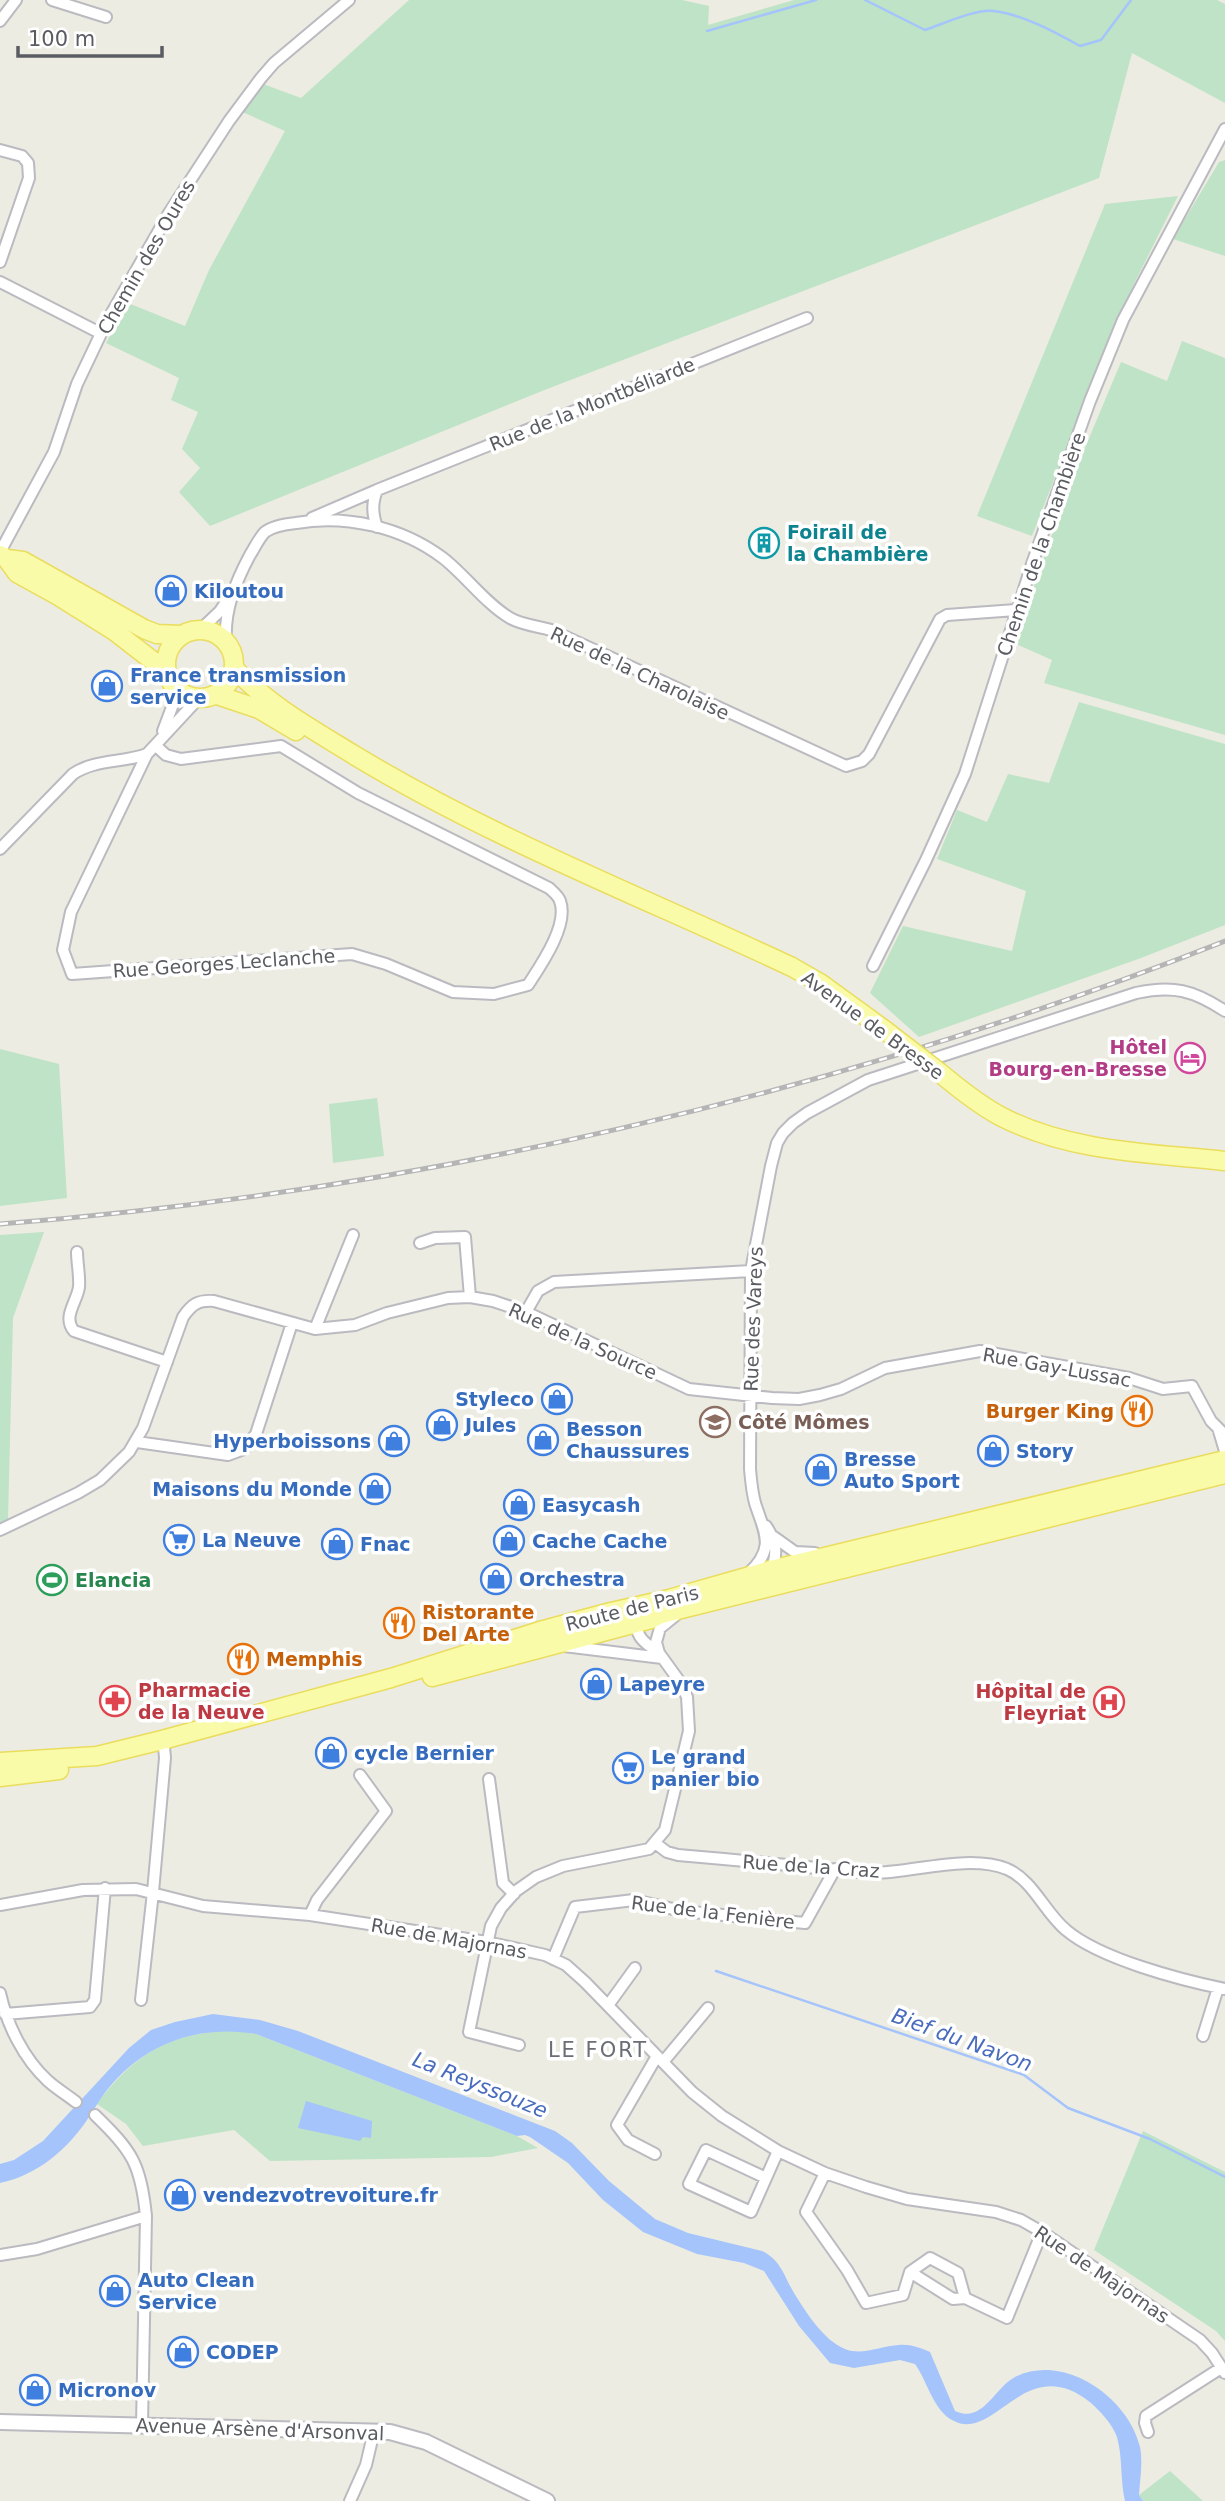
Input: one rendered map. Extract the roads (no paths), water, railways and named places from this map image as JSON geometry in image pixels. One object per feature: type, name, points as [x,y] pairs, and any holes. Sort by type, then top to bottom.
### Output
[{"type":"main road","points":[[2,555],[23,561],[157,634],[181,635],[200,630],[209,631],[226,641],[231,649],[234,668],[226,688],[217,695],[198,699],[180,693],[170,679],[113,630],[17,573],[2,555]]},
{"type":"main road","points":[[170,679],[168,650],[181,635]]},
{"type":"main road","name":"Avenue de Bresse","points":[[234,668],[298,721],[380,771],[487,828],[792,967],[820,983],[1000,1116],[1054,1137],[1101,1148],[1225,1161]]},
{"type":"main road","name":"Avenue de Bresse","points":[[217,695],[258,709],[308,739],[380,771]]},
{"type":"main road","name":"Route de Paris","points":[[0,1777],[100,1765],[636,1623],[742,1587],[771,1570],[1225,1460]]},
{"type":"main road","name":"Route de Paris","points":[[0,1762],[97,1756],[366,1685],[611,1612],[669,1599],[789,1582],[1225,1474]]},
{"type":"street","points":[[0,21],[16,0]]},
{"type":"street","points":[[52,0],[106,17]]},
{"type":"street","name":"Chemin des Oures","points":[[2,555],[54,452],[77,384],[100,333],[169,212],[250,92],[274,64],[349,0]]},
{"type":"street","name":"Chemin de la Chambière","points":[[873,966],[965,774],[1016,610],[1090,401],[1123,320],[1225,129]]},
{"type":"street","points":[[0,150],[22,156],[28,163],[29,171],[29,178],[0,262]]},
{"type":"street","points":[[0,282],[100,333]]},
{"type":"street","name":"Rue de la Montbéliarde","points":[[306,521],[807,318]]},
{"type":"street","points":[[377,490],[373,499],[373,513],[377,527]]},
{"type":"street","name":"Rue de la Charolaise","points":[[235,588],[248,558],[265,533],[286,524],[306,521],[346,521],[377,527],[429,549],[444,559],[512,620],[551,630],[846,766],[862,761],[869,754],[940,620],[947,615],[1016,610]]},
{"type":"street","points":[[200,630],[219,611],[235,588]]},
{"type":"street","points":[[226,641],[227,614],[235,588]]},
{"type":"street","points":[[156,746],[172,706],[170,679]]},
{"type":"street","points":[[0,849],[73,774],[82,768],[147,754],[198,699]]},
{"type":"street","name":"Rue Georges Leclanche","points":[[147,754],[71,912],[63,950],[72,974],[352,954],[386,964],[453,992],[494,994],[528,985],[542,963],[559,929],[562,908],[559,898],[549,888],[358,793],[281,747],[181,760],[166,755],[156,746]]},
{"type":"street","name":"Rue des Vareys","points":[[771,1570],[766,1559],[767,1539],[763,1521],[752,1488],[751,1271],[777,1143],[793,1123],[852,1087],[1111,1001],[1161,988],[1194,994],[1225,1011]]},
{"type":"street","points":[[315,1329],[353,1235]]},
{"type":"street","points":[[420,1243],[435,1238],[465,1237],[470,1297]]},
{"type":"street","points":[[76,1252],[79,1288],[69,1318],[74,1331],[167,1362]]},
{"type":"street","points":[[526,1312],[538,1291],[554,1282],[751,1271]]},
{"type":"street","name":"Rue de la Source","points":[[0,1531],[78,1493],[120,1462],[137,1442],[183,1317],[191,1306],[200,1301],[214,1301],[315,1329],[355,1325],[387,1313],[448,1298],[470,1297],[526,1312],[689,1389],[750,1396]]},
{"type":"street","points":[[137,1442],[228,1455],[244,1449],[256,1434],[292,1323]]},
{"type":"street","name":"Rue Gay-Lussac","points":[[750,1396],[799,1399],[841,1389],[884,1368],[967,1352],[989,1352],[1129,1378],[1163,1388],[1192,1386],[1199,1404],[1222,1433],[1225,1451]]},
{"type":"street","name":"Rue des Vareys","points":[[763,1521],[774,1536],[799,1554],[860,1548]]},
{"type":"street","points":[[774,1536],[776,1551],[771,1570],[789,1582]]},
{"type":"street","points":[[742,1587],[766,1549]]},
{"type":"street","points":[[519,2045],[468,2032],[491,1926],[501,1908],[536,1877],[563,1866],[649,1849],[665,1830],[689,1731],[690,1712],[680,1682],[659,1651],[638,1636],[636,1623],[644,1611],[669,1599]]},
{"type":"street","points":[[659,1651],[660,1628],[689,1607]]},
{"type":"street","points":[[611,1612],[636,1623]]},
{"type":"street","points":[[554,1645],[659,1651]]},
{"type":"street","points":[[141,2000],[153,1892],[164,1747]]},
{"type":"street","points":[[310,1915],[317,1900],[386,1811],[360,1775]]},
{"type":"street","points":[[489,1779],[503,1882],[514,1894]]},
{"type":"street","name":"Rue de la Craz","points":[[655,1843],[678,1856],[874,1873],[977,1864],[996,1866],[1010,1870],[1025,1881],[1066,1931],[1083,1942],[1181,1980],[1221,1988]]},
{"type":"street","name":"Rue de la Fenière","points":[[553,1959],[575,1907],[634,1900],[682,1912],[805,1923],[835,1869]]},
{"type":"street","points":[[5,2014],[90,2007],[95,2000],[105,1888]]},
{"type":"street","name":"Rue de Majornas","points":[[0,1905],[105,1888],[136,1889],[203,1906],[310,1915],[517,1947],[553,1959],[566,1965],[609,2004],[692,2092],[722,2116],[778,2151],[825,2173],[907,2199],[996,2212],[1021,2220],[1200,2340],[1223,2371]]},
{"type":"street","points":[[609,2004],[635,1969]]},
{"type":"street","points":[[1203,2036],[1221,1988]]},
{"type":"street","points":[[0,1993],[5,2014],[33,2064],[48,2081],[76,2102]]},
{"type":"street","points":[[655,2154],[628,2140],[617,2125],[660,2059],[708,2008]]},
{"type":"street","points":[[95,2115],[122,2141],[135,2161],[143,2189],[146,2216],[142,2425]]},
{"type":"street","points":[[766,2178],[706,2150],[689,2184],[751,2212],[778,2151]]},
{"type":"street","points":[[825,2173],[806,2211],[847,2270],[866,2303],[902,2295],[910,2272],[930,2258],[958,2273],[965,2298]]},
{"type":"street","points":[[0,2256],[37,2249],[146,2216]]},
{"type":"street","points":[[910,2272],[953,2299],[965,2298],[1007,2318],[1042,2232]]},
{"type":"street","points":[[1148,2432],[1146,2416],[1223,2371]]},
{"type":"street","name":"Avenue Arsène d'Arsonval","points":[[0,2422],[374,2431],[404,2435],[426,2442],[547,2501]]},
{"type":"street","points":[[349,2501],[366,2465],[374,2431]]},
{"type":"water","points":[[213,2014],[260,2020],[298,2031],[555,2131],[572,2143],[609,2181],[655,2219],[688,2233],[762,2251],[774,2259],[810,2317],[837,2345],[858,2351],[907,2345],[930,2352],[955,2411],[965,2414],[981,2409],[1008,2382],[1034,2371],[1054,2370],[1092,2384],[1123,2412],[1133,2429],[1141,2453],[1139,2495],[1143,2501],[1125,2501],[1119,2445],[1109,2423],[1091,2403],[1068,2389],[1048,2386],[1030,2391],[984,2420],[969,2424],[954,2421],[936,2403],[915,2364],[900,2360],[854,2368],[830,2363],[799,2326],[764,2271],[744,2263],[697,2254],[643,2232],[603,2200],[568,2163],[530,2137],[517,2136],[256,2034],[213,2032],[193,2035],[155,2049],[138,2060],[104,2093],[81,2129],[62,2150],[27,2174],[0,2183],[0,2164],[14,2160],[43,2141],[129,2048],[151,2030]]},
{"type":"water","points":[[306,2101],[372,2121],[371,2138],[363,2137],[360,2141],[298,2128]]},
{"type":"waterway","points":[[707,31],[816,0]]},
{"type":"waterway","points":[[865,0],[925,30],[968,15],[993,11],[1027,20],[1080,46],[1101,40],[1131,0]]},
{"type":"waterway","name":"Bief du Navon","points":[[716,1971],[1024,2075],[1068,2108],[1150,2139],[1225,2177]]},
{"type":"railway","points":[[0,1224],[157,1209],[313,1188],[469,1161],[623,1128],[776,1090],[928,1046],[1077,996],[1225,941]]},
{"type":"place","name":"Foirail de la Chambière","points":[[764,543]]},
{"type":"place","name":"Kiloutou","points":[[171,591]]},
{"type":"place","name":"France transmission service","points":[[107,686]]},
{"type":"place","name":"Hôtel Bourg-en-Bresse","points":[[1190,1058]]},
{"type":"place","name":"Styleco","points":[[557,1399]]},
{"type":"place","name":"Burger King","points":[[1137,1411]]},
{"type":"place","name":"Côté Mômes","points":[[715,1422]]},
{"type":"place","name":"Jules","points":[[442,1425]]},
{"type":"place","name":"Besson Chaussures","points":[[543,1440]]},
{"type":"place","name":"Hyperboissons","points":[[394,1441]]},
{"type":"place","name":"Story","points":[[993,1451]]},
{"type":"place","name":"Bresse Auto Sport","points":[[821,1470]]},
{"type":"place","name":"Maisons du Monde","points":[[375,1489]]},
{"type":"place","name":"Easycash","points":[[519,1505]]},
{"type":"place","name":"La Neuve","points":[[179,1540]]},
{"type":"place","name":"Cache Cache","points":[[509,1541]]},
{"type":"place","name":"Fnac","points":[[337,1544]]},
{"type":"place","name":"Orchestra","points":[[496,1579]]},
{"type":"place","name":"Elancia","points":[[52,1580]]},
{"type":"place","name":"Ristorante Del Arte","points":[[399,1623]]},
{"type":"place","name":"Memphis","points":[[243,1659]]},
{"type":"place","name":"Lapeyre","points":[[596,1684]]},
{"type":"place","name":"Pharmacie de la Neuve","points":[[115,1701]]},
{"type":"place","name":"Hôpital de Fleyriat","points":[[1109,1702]]},
{"type":"place","name":"cycle Bernier","points":[[331,1753]]},
{"type":"place","name":"Le grand panier bio","points":[[628,1768]]},
{"type":"place","name":"vendezvotrevoiture.fr","points":[[180,2195]]},
{"type":"place","name":"Auto Clean Service","points":[[115,2291]]},
{"type":"place","name":"CODEP","points":[[183,2352]]},
{"type":"place","name":"Micronov","points":[[35,2390]]},
{"type":"district","name":"LE FORT","points":[[598,2050]]},
{"type":"water label","name":"La Reyssouze","points":[[480,2085]]}]
